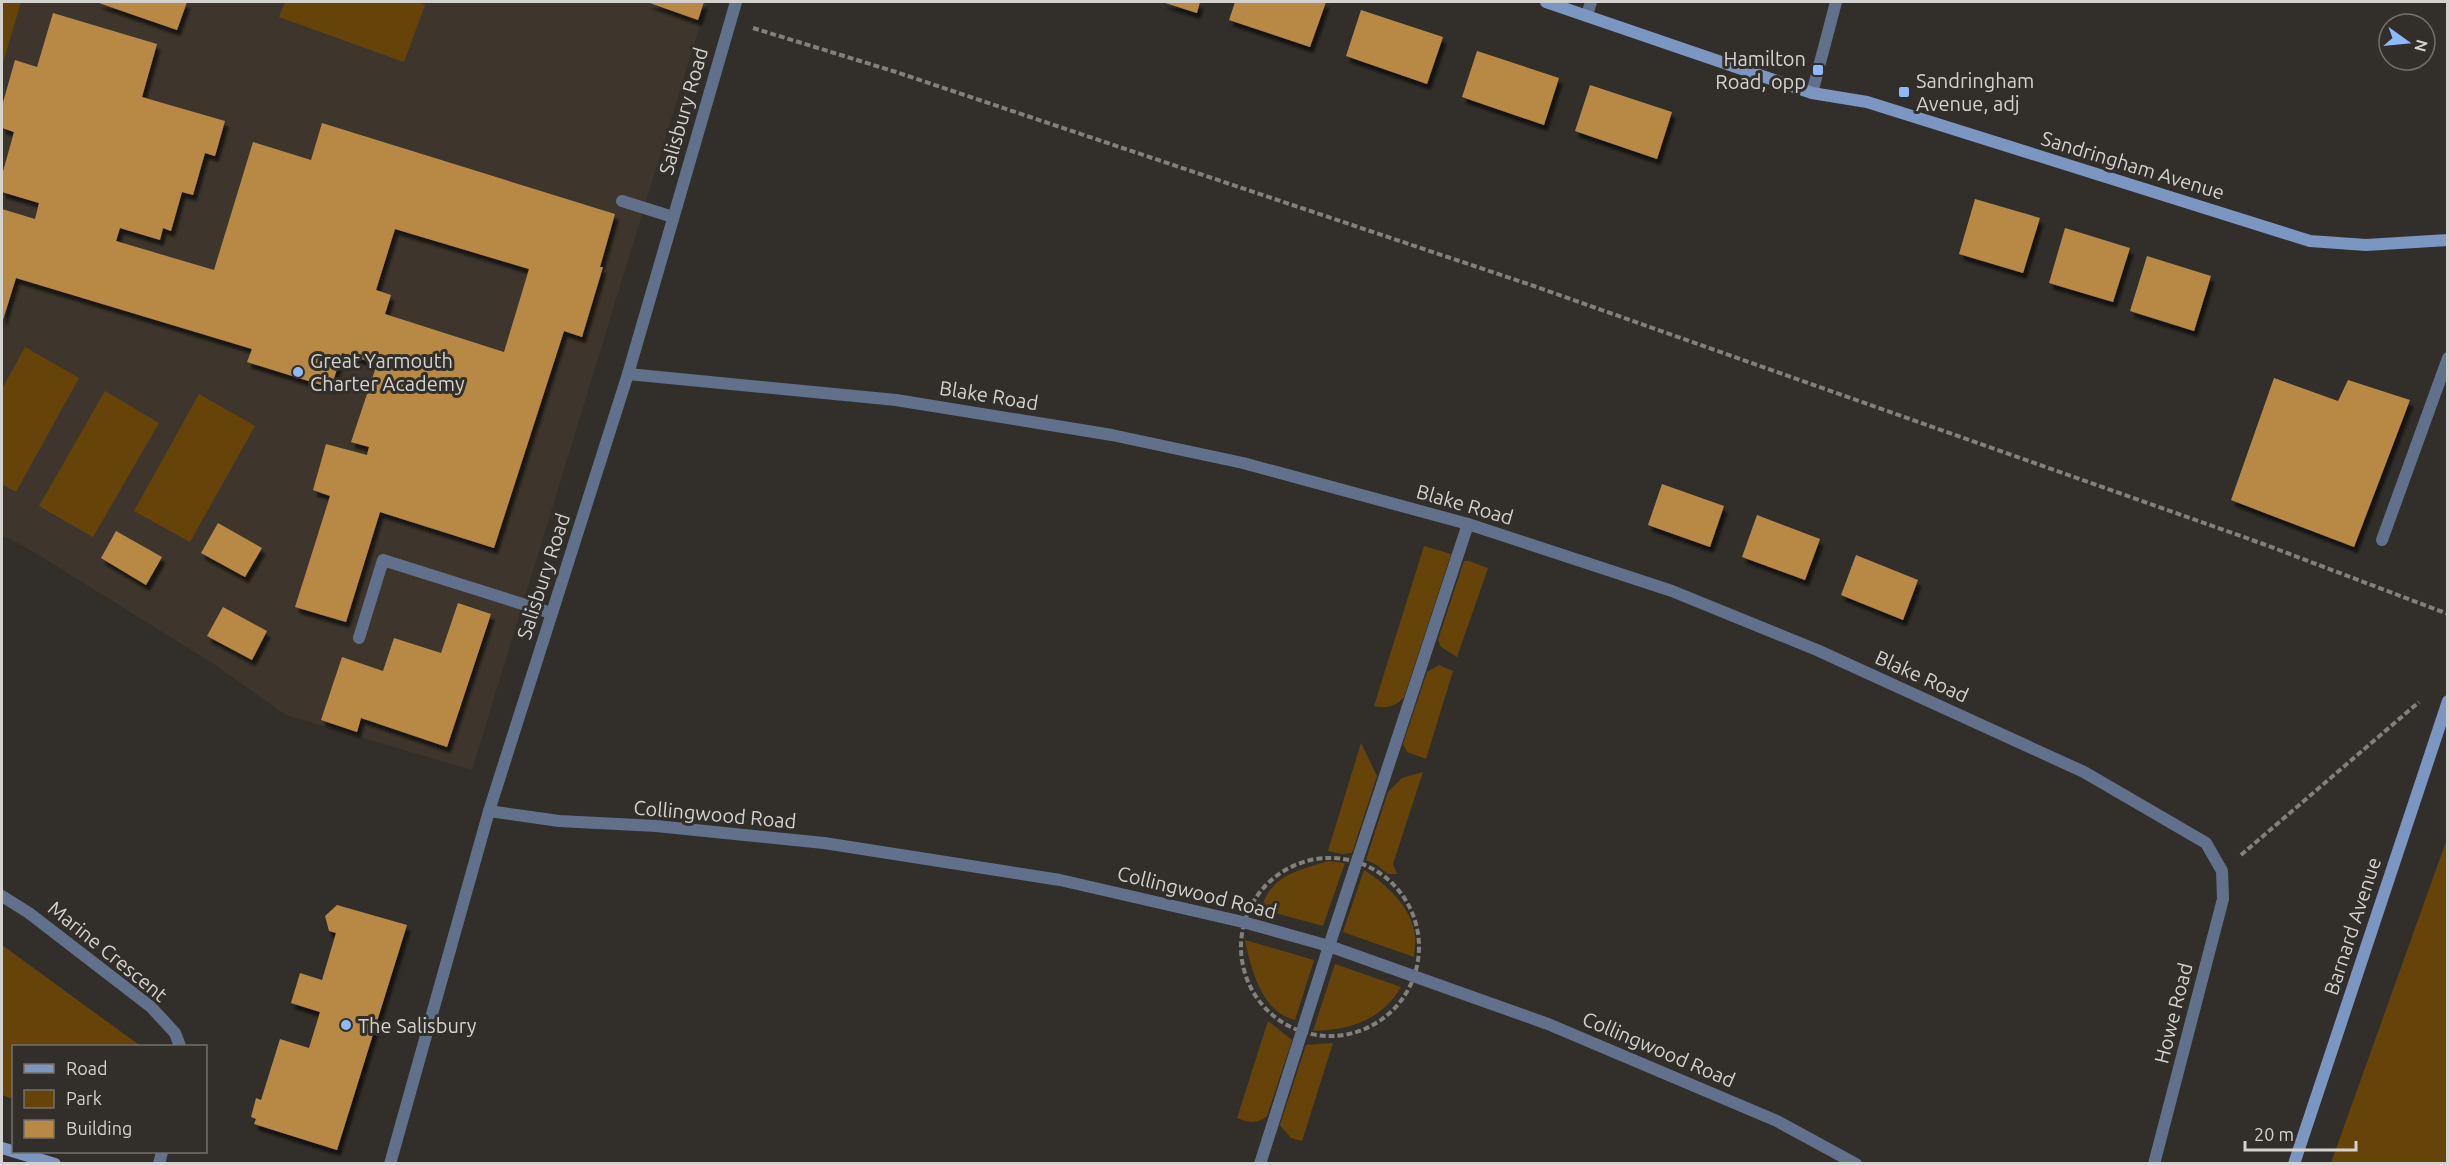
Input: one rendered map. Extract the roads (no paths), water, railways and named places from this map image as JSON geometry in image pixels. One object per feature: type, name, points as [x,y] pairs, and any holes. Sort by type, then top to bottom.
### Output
[{"type":"street","name":"Salisbury Road","points":[[390,1164],[489,811],[628,374],[736,2]]},
{"type":"street","name":"Sandringham Avenue","points":[[1546,2],[1812,93],[1866,102],[2310,241],[2366,245],[2448,240]]},
{"type":"street","points":[[1587,15],[1591,2]]},
{"type":"street","points":[[1812,93],[1836,2]]},
{"type":"street","points":[[622,201],[673,217]]},
{"type":"street","points":[[2382,540],[2448,358]]},
{"type":"street","name":"Blake Road","points":[[628,374],[896,400],[1112,435],[1243,463],[1468,524],[1672,591],[1817,650],[1953,711],[2084,772],[2206,843],[2222,871]]},
{"type":"street","points":[[1260,1164],[1468,524]]},
{"type":"street","points":[[359,638],[383,560],[551,613]]},
{"type":"street","name":"Barnard Avenue","points":[[2294,1164],[2448,701]]},
{"type":"street","name":"Collingwood Road","points":[[489,811],[559,821],[656,826],[824,843],[1060,880],[1243,922],[1329,946],[1548,1024],[1777,1121],[1856,1164]]},
{"type":"street","name":"Howe Road","points":[[2154,1164],[2223,899],[2222,871]]},
{"type":"street","name":"Marine Crescent","points":[[2,896],[29,913],[151,1007],[175,1033],[179,1045]]},
{"type":"street","points":[[18,1153],[54,1164]]},
{"type":"place","name":"Hamilton Road, opp","points":[[1818,70]]},
{"type":"place","name":"Sandringham Avenue, adj","points":[[1904,92]]},
{"type":"place","name":"Great Yarmouth Charter Academy","points":[[298,372]]},
{"type":"place","name":"The Salisbury","points":[[346,1025]]}]
